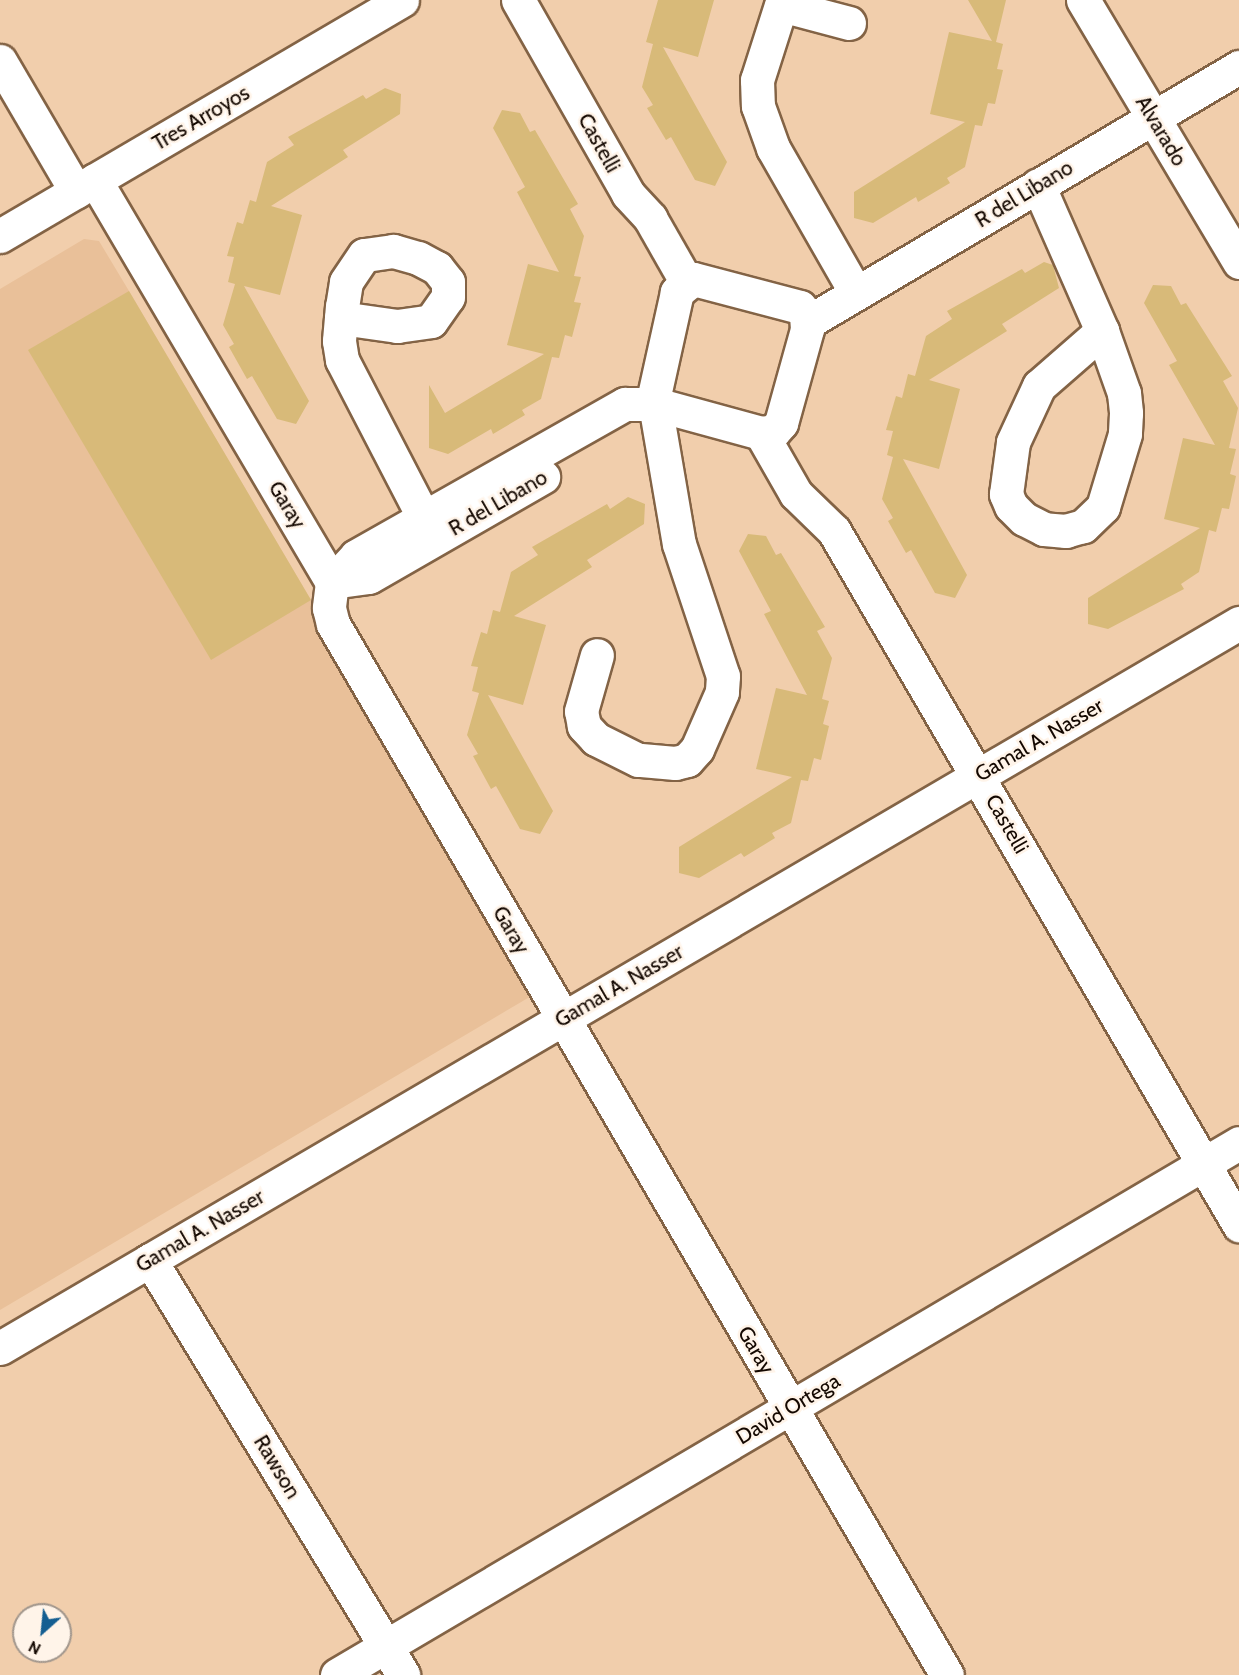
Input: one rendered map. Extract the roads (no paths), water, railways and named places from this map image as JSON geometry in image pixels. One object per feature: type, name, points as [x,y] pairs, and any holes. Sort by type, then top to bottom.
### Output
[{"type":"street","name":"Tres Arroyos","points":[[0,236],[402,0]]},
{"type":"street","name":"Castelli","points":[[518,0],[628,194],[650,218],[686,281]]},
{"type":"street","name":"Alvarado","points":[[1083,0],[1239,262]]},
{"type":"street","points":[[849,23],[781,5],[757,80],[758,106],[773,148],[856,293]]},
{"type":"street","name":"Garay","points":[[0,61],[86,186],[332,582],[329,608],[333,624],[947,1675]]},
{"type":"street","name":"R del Libano","points":[[808,322],[1239,67]]},
{"type":"street","points":[[1038,186],[1102,331],[1124,393],[1125,434],[1103,507],[1095,517],[1083,526],[1066,531],[1044,529],[1024,519],[1011,506],[1006,494],[1013,442],[1040,386],[1102,331]]},
{"type":"street","points":[[597,655],[580,711],[584,726],[596,740],[638,760],[687,760],[697,749],[722,692],[723,676],[679,544],[653,396],[677,292],[686,281],[700,280],[800,307],[808,322],[781,423],[774,431],[761,433],[655,404]]},
{"type":"street","points":[[342,318],[339,341],[342,360],[425,531]]},
{"type":"street","name":"R del Libano","points":[[332,582],[369,577],[425,531],[635,424],[655,404]]},
{"type":"street","name":"Castelli","points":[[761,433],[796,494],[834,531],[1239,1225]]},
{"type":"street","name":"Gamal A. Nasser","points":[[0,1348],[1239,623]]},
{"type":"street","name":"David Ortega","points":[[337,1675],[1239,1143]]},
{"type":"street","name":"Rawson","points":[[150,1260],[403,1675]]}]
